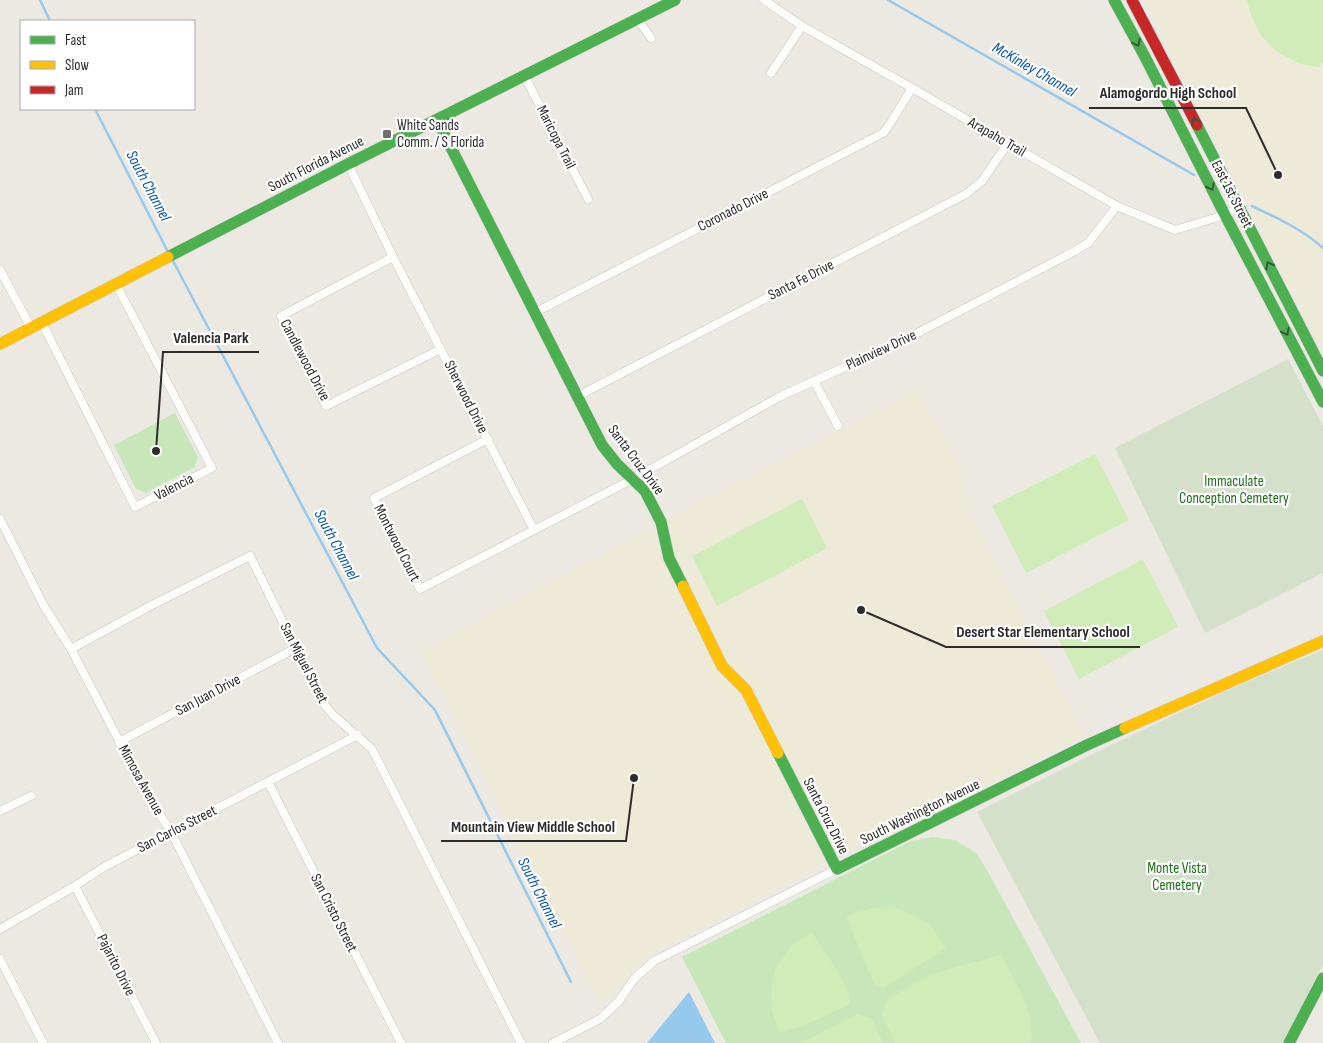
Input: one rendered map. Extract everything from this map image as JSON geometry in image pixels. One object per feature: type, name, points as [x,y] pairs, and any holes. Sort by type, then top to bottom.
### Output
[{"type":"main road","name":"South Florida Avenue","points":[[0,344],[348,164],[638,20],[674,0]]},
{"type":"main road","name":"East 1st Street","points":[[1114,0],[1269,299],[1320,387],[1323,402]]},
{"type":"main road","name":"East 1st Street","points":[[1132,0],[1323,371]]},
{"type":"main road","name":"Santa Cruz Drive","points":[[437,120],[602,445],[617,464],[645,491],[661,522],[669,558],[722,666],[746,690],[837,870]]},
{"type":"main road","name":"South Washington Avenue","points":[[837,870],[1087,745],[1323,641]]},
{"type":"main road","points":[[1289,1043],[1323,978]]},
{"type":"street","name":"Arapaho Trail","points":[[764,0],[802,26],[1117,206],[1174,230],[1225,215],[1239,207]]},
{"type":"street","points":[[638,20],[651,38]]},
{"type":"street","points":[[771,73],[802,26]]},
{"type":"street","name":"Maricopa Trail","points":[[524,75],[588,200]]},
{"type":"street","name":"Coronado Drive","points":[[536,312],[883,132],[912,88]]},
{"type":"street","name":"Santa Fe Drive","points":[[578,396],[966,194],[982,181],[1008,143]]},
{"type":"street","name":"Sherwood Drive","points":[[348,164],[393,257],[534,530]]},
{"type":"street","name":"Plainview Drive","points":[[633,479],[781,396],[904,340],[1073,252],[1088,243],[1117,206]]},
{"type":"street","name":"Candlewood Drive","points":[[393,257],[281,316],[326,406],[441,349]]},
{"type":"street","points":[[0,270],[36,326]]},
{"type":"street","name":"Valencia","points":[[36,326],[135,507],[212,468],[116,284]]},
{"type":"street","points":[[1269,299],[1283,293]]},
{"type":"street","points":[[814,381],[838,426]]},
{"type":"street","name":"Montwood Court","points":[[488,439],[374,498],[420,589],[534,530]]},
{"type":"street","points":[[534,530],[633,479]]},
{"type":"street","name":"Mimosa Avenue","points":[[0,519],[44,606],[71,649],[148,796],[171,832],[278,1043]]},
{"type":"street","name":"San Miguel Street","points":[[71,649],[152,605],[250,556],[323,703],[333,715],[372,749],[521,1043]]},
{"type":"street","name":"San Juan Drive","points":[[119,742],[296,648]]},
{"type":"street","name":"San Carlos Street","points":[[0,929],[104,867],[358,735]]},
{"type":"street","name":"San Cristo Street","points":[[268,782],[401,1043]]},
{"type":"street","points":[[0,811],[31,796]]},
{"type":"street","name":"South Washington Avenue","points":[[553,1043],[600,1019],[618,1002],[634,979],[654,961],[837,870]]},
{"type":"street","name":"Pajarito Drive","points":[[75,886],[156,1043]]},
{"type":"street","points":[[0,959],[44,1043]]},
{"type":"shaded area","points":[[1143,0],[1323,0],[1323,350]]},
{"type":"shaded area","points":[[918,391],[961,470],[966,503],[1084,736],[837,857],[753,687],[728,663],[675,558],[665,519]]},
{"type":"shaded area","points":[[653,527],[663,560],[718,668],[741,694],[825,863],[649,955],[627,975],[611,997],[600,1003],[421,651]]},
{"type":"green space","points":[[1247,0],[1323,0],[1323,63],[1319,67],[1301,64],[1277,52],[1260,34]]},
{"type":"green space","name":"Immaculate Conception Cemetery","points":[[1288,359],[1323,426],[1323,573],[1205,633],[1115,448]]},
{"type":"green space","points":[[175,413],[198,457],[195,467],[146,493],[136,489],[114,445]]},
{"type":"green space","points":[[1095,454],[1129,520],[1026,573],[992,506]]},
{"type":"green space","points":[[802,499],[827,548],[717,606],[692,556]]},
{"type":"green space","points":[[1143,559],[1178,627],[1079,679],[1044,611]]},
{"type":"green space","name":"Monte Vista Cemetery","points":[[1323,650],[1323,964],[1284,1043],[1100,1043],[977,812],[1192,707]]},
{"type":"green space","points":[[933,837],[955,840],[976,853],[1081,1043],[726,1043],[682,957],[911,841]]},
{"type":"green space","points":[[893,907],[912,914],[930,924],[946,948],[884,988],[875,986],[846,916],[871,908]]},
{"type":"green space","points":[[812,933],[839,973],[848,991],[850,1005],[800,1027],[779,1032],[772,1011],[771,990],[775,970],[792,945]]},
{"type":"green space","points":[[1001,955],[1018,986],[1027,1008],[1030,1019],[1031,1043],[895,1043],[882,1015],[888,998],[938,972]]},
{"type":"green space","points":[[857,1014],[872,1019],[883,1043],[800,1043]]},
{"type":"water","points":[[689,992],[715,1043],[647,1043]]},
{"type":"waterway","name":"South Channel","points":[[40,0],[50,20]]},
{"type":"waterway","name":"McKinley Channel","points":[[888,0],[1194,175]]},
{"type":"waterway","name":"South Channel","points":[[96,110],[168,252]]},
{"type":"waterway","name":"McKinley Channel","points":[[1252,206],[1298,230],[1323,248]]},
{"type":"waterway","name":"South Channel","points":[[172,259],[377,648],[435,710],[571,982]]},
{"type":"traffic: fast","points":[[168,257],[348,164],[675,0]]},
{"type":"traffic: fast","points":[[1114,0],[1323,402]]},
{"type":"traffic: fast","points":[[437,120],[602,445],[617,464],[645,491],[661,522],[669,558],[683,586]]},
{"type":"traffic: fast","points":[[1197,125],[1323,371]]},
{"type":"traffic: fast","points":[[778,753],[837,869],[1125,728]]},
{"type":"traffic: fast","points":[[1289,1043],[1323,978]]},
{"type":"traffic: slow","points":[[0,344],[168,257]]},
{"type":"traffic: slow","points":[[683,586],[722,666],[746,690],[778,753]]},
{"type":"traffic: slow","points":[[1125,728],[1323,641]]},
{"type":"traffic: jam","points":[[1132,0],[1197,125]]},
{"type":"place","name":"White Sands Comm. / S Florida","points":[[387,134]]},
{"type":"place","name":"Alamogordo High School","points":[[1278,175]]},
{"type":"place","name":"Valencia Park","points":[[156,451]]},
{"type":"place","name":"Desert Star Elementary School","points":[[861,610]]},
{"type":"place","name":"Mountain View Middle School","points":[[634,778]]}]
